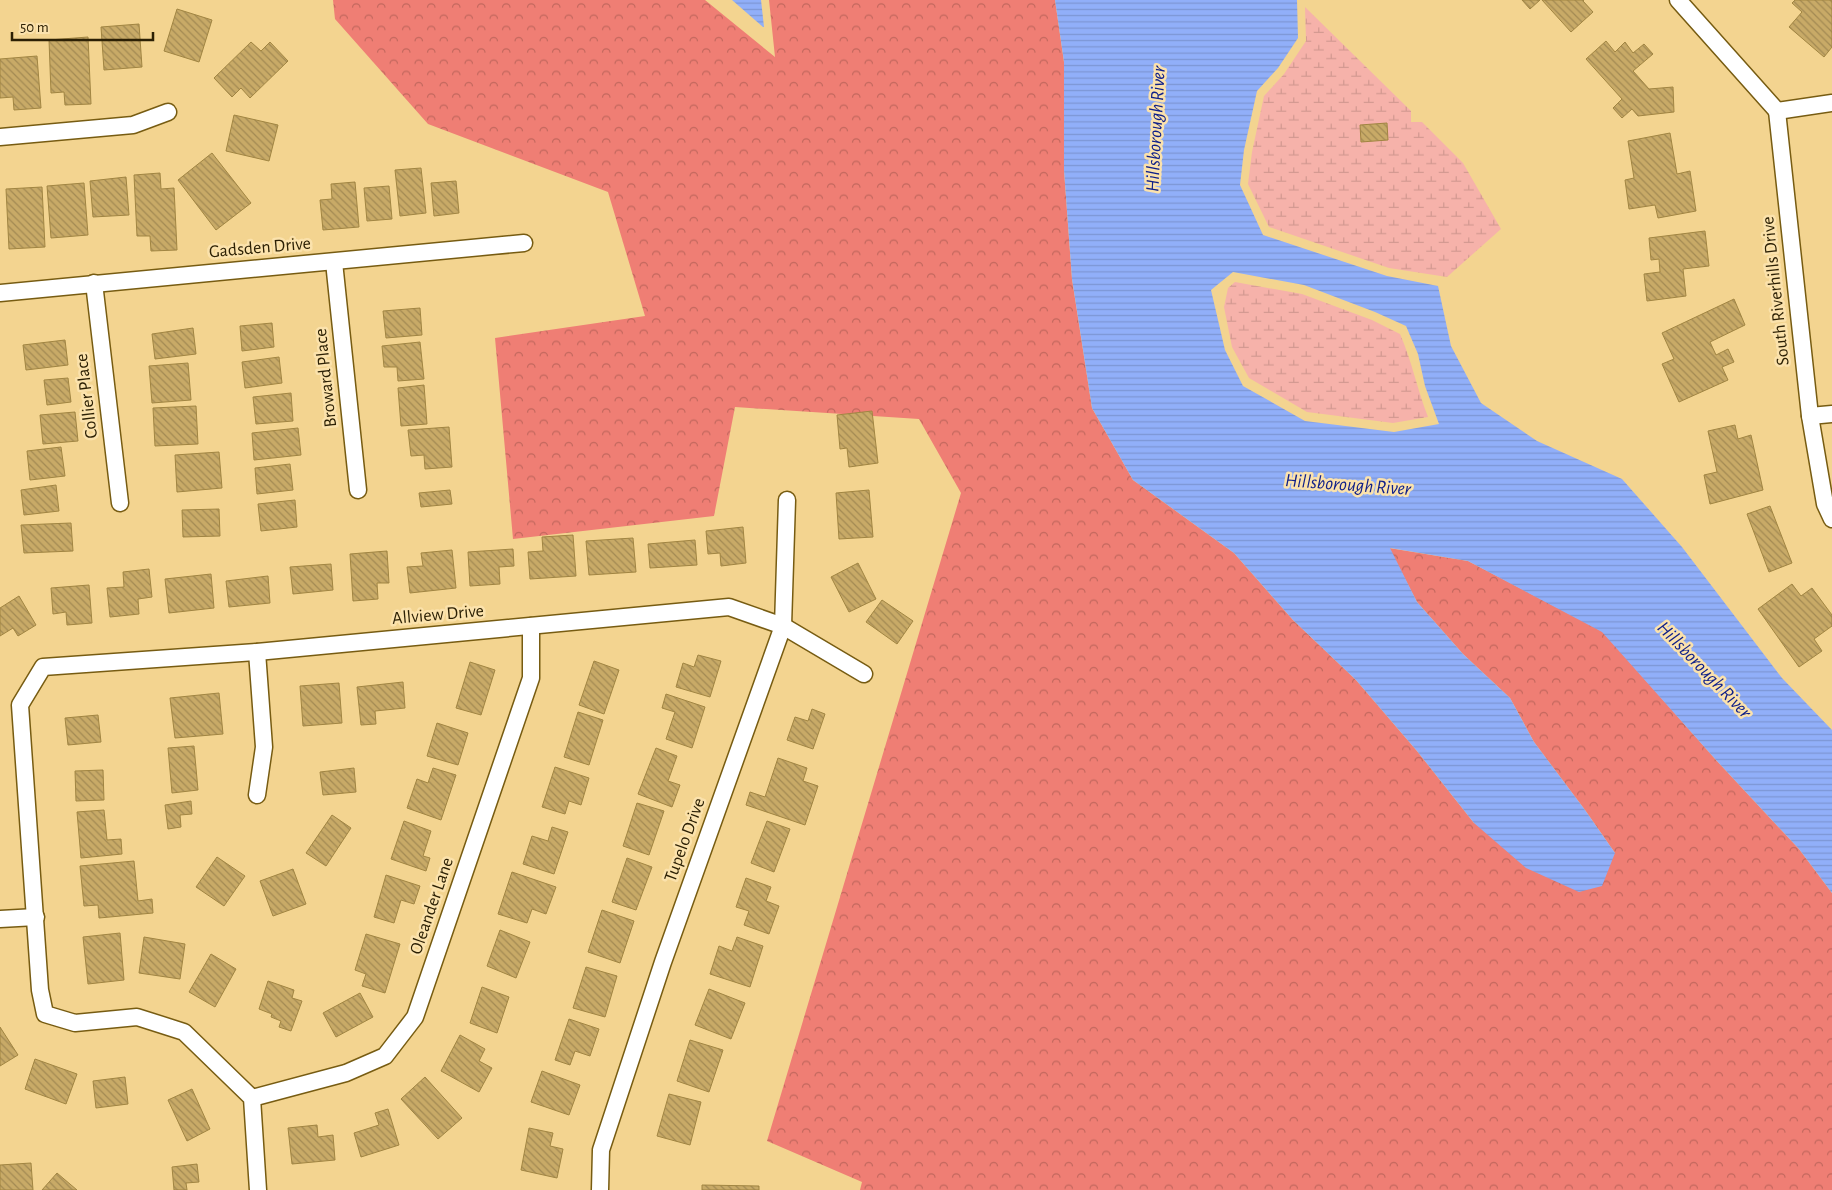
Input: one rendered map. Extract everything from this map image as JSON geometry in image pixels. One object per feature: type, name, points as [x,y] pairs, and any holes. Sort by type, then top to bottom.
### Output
[{"type":"street","points":[[1678,0],[1777,111],[1832,103]]},
{"type":"street","name":"South Riverhills Drive","points":[[1777,111],[1810,416],[1825,504],[1832,519]]},
{"type":"street","points":[[0,137],[133,125],[168,112]]},
{"type":"street","name":"Gadsden Drive","points":[[0,293],[524,244]]},
{"type":"street","name":"Broward Place","points":[[334,262],[358,490]]},
{"type":"street","name":"Collier Place","points":[[94,283],[120,503]]},
{"type":"street","points":[[1810,416],[1832,414]]},
{"type":"street","name":"Tupelo Drive","points":[[600,1190],[601,1150],[666,953],[783,626],[787,500]]},
{"type":"street","name":"Allview Drive","points":[[36,917],[20,705],[43,667],[257,652],[730,607],[783,626],[864,674]]},
{"type":"street","name":"Oleander Lane","points":[[252,1098],[346,1073],[384,1056],[415,1017],[531,678],[530,626]]},
{"type":"street","points":[[257,652],[264,747],[257,795]]},
{"type":"street","points":[[0,919],[36,917],[40,990],[45,1014],[75,1023],[137,1018],[184,1032],[252,1098],[258,1190]]},
{"type":"green space","points":[[333,0],[705,0],[775,57],[769,0],[1055,0],[1064,62],[1064,170],[1072,279],[1092,408],[1133,480],[1234,553],[1293,620],[1356,680],[1417,751],[1474,823],[1615,853],[1534,742],[1510,698],[1463,654],[1417,602],[1389,548],[1468,561],[1602,631],[1716,760],[1799,849],[1832,893],[1832,1190],[860,1190],[862,1182],[767,1141],[961,493],[919,419],[735,407],[714,516],[513,539],[495,338],[645,316],[608,192],[428,124],[335,19]]},
{"type":"green space","points":[[1305,7],[1411,111],[1411,122],[1422,122],[1463,163],[1501,229],[1447,277],[1389,268],[1269,227],[1248,184],[1252,152],[1264,96],[1284,74],[1306,41]]},
{"type":"green space","points":[[1235,282],[1302,294],[1372,320],[1400,334],[1428,417],[1393,423],[1307,412],[1249,378],[1232,347],[1224,307],[1228,288]]},
{"type":"water","points":[[732,0],[761,0],[764,27],[763,27]]},
{"type":"water","name":"Hillsborough River","points":[[1055,0],[1297,0],[1298,38],[1278,68],[1257,91],[1244,150],[1240,185],[1263,235],[1387,276],[1438,286],[1451,346],[1481,403],[1537,441],[1622,479],[1682,547],[1782,678],[1832,730],[1832,893],[1799,849],[1716,760],[1602,632],[1468,561],[1390,548],[1417,602],[1463,654],[1510,698],[1534,742],[1615,853],[1602,886],[1579,892],[1526,868],[1474,823],[1417,751],[1356,680],[1293,620],[1234,553],[1133,480],[1092,408],[1072,279],[1064,170],[1064,62]],"holes":[[[1233,272],[1304,285],[1406,326],[1418,354],[1425,386],[1439,424],[1394,432],[1305,421],[1243,386],[1225,350],[1211,290]]]},
{"type":"building","points":[[1522,0],[1540,0],[1530,9]]},
{"type":"building","points":[[1542,0],[1584,0],[1593,12],[1571,32]]},
{"type":"building","points":[[1795,0],[1832,0],[1832,47],[1824,57],[1789,27],[1802,12],[1792,3]]},
{"type":"building","points":[[177,9],[212,20],[199,62],[164,51]]},
{"type":"building","points":[[139,24],[142,67],[104,70],[101,27]]},
{"type":"building","points":[[88,37],[91,104],[65,105],[64,92],[51,93],[49,40]]},
{"type":"building","points":[[1606,41],[1615,52],[1625,42],[1633,53],[1644,44],[1653,54],[1633,71],[1649,89],[1673,87],[1674,112],[1638,116],[1632,109],[1622,118],[1613,108],[1622,99],[1586,59]]},
{"type":"building","points":[[251,42],[261,51],[270,42],[288,61],[250,98],[241,88],[232,97],[214,78]]},
{"type":"building","points":[[37,56],[41,108],[14,110],[13,97],[0,98],[0,59]]},
{"type":"building","points":[[234,115],[278,125],[269,161],[226,151]]},
{"type":"building","points":[[1387,123],[1388,140],[1361,142],[1360,125]]},
{"type":"building","points":[[1670,133],[1677,174],[1690,171],[1696,211],[1658,218],[1655,205],[1629,209],[1625,180],[1634,178],[1628,141]]},
{"type":"building","points":[[212,153],[251,203],[216,230],[178,180]]},
{"type":"building","points":[[421,168],[426,213],[400,216],[395,170]]},
{"type":"building","points":[[160,173],[161,189],[174,188],[177,250],[151,251],[150,236],[137,236],[134,175]]},
{"type":"building","points":[[126,177],[129,215],[93,217],[90,181]]},
{"type":"building","points":[[456,181],[459,213],[434,216],[431,183]]},
{"type":"building","points":[[355,182],[359,227],[323,230],[320,200],[332,199],[331,184]]},
{"type":"building","points":[[84,183],[88,235],[51,238],[47,186]]},
{"type":"building","points":[[389,186],[392,219],[367,221],[364,188]]},
{"type":"building","points":[[42,187],[45,247],[9,249],[6,189]]},
{"type":"building","points":[[1705,231],[1709,266],[1683,269],[1686,296],[1647,301],[1644,274],[1660,272],[1659,259],[1651,260],[1649,238]]},
{"type":"building","points":[[1734,299],[1745,325],[1710,342],[1716,355],[1728,349],[1734,362],[1722,367],[1728,380],[1679,402],[1662,364],[1674,359],[1662,333]]},
{"type":"building","points":[[420,308],[422,335],[386,338],[383,311]]},
{"type":"building","points":[[272,323],[274,347],[242,351],[240,326]]},
{"type":"building","points":[[193,328],[196,354],[155,359],[152,334]]},
{"type":"building","points":[[65,340],[68,365],[26,370],[23,345]]},
{"type":"building","points":[[420,342],[424,379],[398,381],[397,367],[384,367],[382,346]]},
{"type":"building","points":[[279,357],[282,383],[245,388],[242,362]]},
{"type":"building","points":[[188,363],[191,400],[152,403],[149,366]]},
{"type":"building","points":[[68,378],[71,402],[47,405],[44,380]]},
{"type":"building","points":[[424,385],[427,424],[401,426],[398,388]]},
{"type":"building","points":[[291,393],[293,421],[256,424],[253,397]]},
{"type":"building","points":[[196,406],[198,444],[155,446],[153,408]]},
{"type":"building","points":[[872,411],[878,463],[849,467],[847,448],[840,449],[837,415]]},
{"type":"building","points":[[75,412],[78,441],[43,444],[40,415]]},
{"type":"building","points":[[1735,425],[1738,439],[1751,435],[1763,490],[1710,504],[1704,475],[1717,472],[1708,431]]},
{"type":"building","points":[[449,427],[452,467],[425,469],[424,455],[411,456],[408,430]]},
{"type":"building","points":[[298,428],[301,455],[254,460],[252,433]]},
{"type":"building","points":[[61,447],[65,476],[30,480],[27,451]]},
{"type":"building","points":[[219,452],[222,488],[177,492],[175,455]]},
{"type":"building","points":[[290,464],[293,490],[257,494],[255,468]]},
{"type":"building","points":[[56,485],[59,511],[24,515],[21,490]]},
{"type":"building","points":[[450,490],[452,504],[421,507],[419,493]]},
{"type":"building","points":[[869,490],[873,537],[839,539],[836,493]]},
{"type":"building","points":[[295,500],[297,527],[261,531],[258,504]]},
{"type":"building","points":[[1770,506],[1792,563],[1769,572],[1747,514]]},
{"type":"building","points":[[219,509],[220,536],[183,537],[182,510]]},
{"type":"building","points":[[71,523],[73,551],[24,553],[21,525]]},
{"type":"building","points":[[743,527],[746,563],[721,566],[720,553],[708,554],[706,531]]},
{"type":"building","points":[[573,535],[576,576],[530,579],[528,552],[543,551],[542,537]]},
{"type":"building","points":[[633,538],[636,572],[589,575],[586,541]]},
{"type":"building","points":[[695,540],[697,565],[650,568],[648,544]]},
{"type":"building","points":[[513,549],[514,566],[499,567],[500,584],[470,586],[468,552]]},
{"type":"building","points":[[452,550],[456,588],[410,593],[407,567],[423,566],[421,553]]},
{"type":"building","points":[[387,551],[389,583],[377,583],[378,599],[353,601],[350,554]]},
{"type":"building","points":[[858,563],[876,599],[849,612],[831,577]]},
{"type":"building","points":[[331,564],[333,590],[293,594],[290,567]]},
{"type":"building","points":[[149,569],[152,597],[138,599],[139,614],[110,617],[107,588],[124,587],[123,572]]},
{"type":"building","points":[[211,574],[214,608],[169,613],[165,579]]},
{"type":"building","points":[[268,576],[270,603],[229,607],[226,581]]},
{"type":"building","points":[[1792,584],[1801,596],[1812,588],[1832,615],[1832,626],[1814,639],[1822,651],[1799,667],[1758,609]]},
{"type":"building","points":[[89,585],[92,623],[67,625],[66,612],[53,614],[51,588]]},
{"type":"building","points":[[19,596],[36,625],[18,636],[13,628],[0,636],[0,608]]},
{"type":"building","points":[[882,600],[913,621],[897,644],[866,622]]},
{"type":"building","points":[[698,655],[721,661],[710,697],[676,687],[683,663],[694,667]]},
{"type":"building","points":[[594,661],[619,670],[604,714],[579,705]]},
{"type":"building","points":[[470,662],[495,670],[481,715],[456,708]]},
{"type":"building","points":[[403,682],[405,708],[375,711],[376,724],[361,725],[357,687]]},
{"type":"building","points":[[339,683],[342,723],[303,726],[300,686]]},
{"type":"building","points":[[219,693],[223,734],[175,738],[170,698]]},
{"type":"building","points":[[666,694],[705,707],[692,748],[666,739],[675,712],[662,708]]},
{"type":"building","points":[[812,709],[825,714],[813,749],[787,740],[795,717],[808,721]]},
{"type":"building","points":[[578,712],[603,720],[589,765],[564,757]]},
{"type":"building","points":[[98,715],[101,742],[68,745],[65,718]]},
{"type":"building","points":[[437,723],[468,733],[458,765],[427,756]]},
{"type":"building","points":[[194,746],[198,790],[172,793],[168,748]]},
{"type":"building","points":[[656,748],[677,756],[668,781],[680,785],[672,807],[638,794]]},
{"type":"building","points":[[778,758],[807,768],[803,781],[818,786],[805,825],[746,805],[750,792],[765,797]]},
{"type":"building","points":[[555,767],[589,778],[581,805],[569,801],[565,814],[542,807]]},
{"type":"building","points":[[354,768],[356,792],[323,795],[320,772]]},
{"type":"building","points":[[433,768],[456,775],[441,820],[407,808],[417,779],[428,783]]},
{"type":"building","points":[[103,770],[104,800],[76,801],[75,771]]},
{"type":"building","points":[[191,801],[192,814],[180,815],[181,827],[168,829],[165,805]]},
{"type":"building","points":[[637,803],[664,811],[649,855],[623,846]]},
{"type":"building","points":[[104,810],[107,840],[121,839],[122,854],[81,858],[77,812]]},
{"type":"building","points":[[332,815],[351,828],[326,866],[306,853]]},
{"type":"building","points":[[404,821],[431,831],[423,856],[430,858],[426,871],[391,859]]},
{"type":"building","points":[[767,821],[790,829],[774,872],[751,863]]},
{"type":"building","points":[[552,827],[568,832],[554,874],[523,864],[532,836],[548,841]]},
{"type":"building","points":[[217,857],[245,876],[224,906],[196,887]]},
{"type":"building","points":[[627,858],[652,867],[636,910],[612,902]]},
{"type":"building","points":[[134,861],[138,901],[152,899],[153,913],[99,918],[98,905],[84,906],[80,866]]},
{"type":"building","points":[[293,869],[306,904],[273,916],[260,881]]},
{"type":"building","points":[[512,872],[556,887],[546,914],[532,909],[527,923],[498,914]]},
{"type":"building","points":[[386,875],[420,886],[414,904],[401,900],[394,923],[374,917]]},
{"type":"building","points":[[746,878],[771,887],[766,901],[779,906],[769,934],[744,925],[749,911],[736,907]]},
{"type":"building","points":[[602,910],[634,921],[620,963],[588,952]]},
{"type":"building","points":[[500,930],[530,942],[516,978],[487,966]]},
{"type":"building","points":[[120,933],[124,980],[88,984],[83,937]]},
{"type":"building","points":[[366,934],[400,944],[385,993],[362,986],[366,974],[355,970]]},
{"type":"building","points":[[144,937],[185,944],[180,979],[139,973]]},
{"type":"building","points":[[737,937],[763,946],[750,987],[710,974],[719,946],[732,951]]},
{"type":"building","points":[[211,954],[236,969],[215,1007],[189,992]]},
{"type":"building","points":[[586,967],[617,976],[605,1017],[573,1008]]},
{"type":"building","points":[[268,981],[294,990],[292,998],[302,1001],[291,1031],[279,1027],[281,1021],[271,1017],[272,1014],[259,1009]]},
{"type":"building","points":[[482,987],[509,997],[497,1033],[470,1023]]},
{"type":"building","points":[[709,989],[745,1003],[731,1039],[695,1025]]},
{"type":"building","points":[[360,993],[373,1017],[336,1037],[323,1013]]},
{"type":"building","points":[[569,1019],[599,1029],[590,1056],[575,1051],[570,1065],[555,1060]]},
{"type":"building","points":[[0,1027],[18,1055],[0,1066]]},
{"type":"building","points":[[460,1035],[485,1049],[479,1061],[492,1068],[479,1092],[441,1071]]},
{"type":"building","points":[[690,1040],[723,1050],[709,1092],[677,1081]]},
{"type":"building","points":[[35,1059],[77,1074],[66,1104],[25,1089]]},
{"type":"building","points":[[542,1071],[580,1085],[569,1115],[531,1102]]},
{"type":"building","points":[[125,1077],[128,1104],[96,1108],[93,1081]]},
{"type":"building","points":[[425,1077],[462,1118],[438,1139],[401,1099]]},
{"type":"building","points":[[192,1089],[210,1129],[187,1141],[168,1100]]},
{"type":"building","points":[[669,1094],[701,1102],[690,1145],[657,1136]]},
{"type":"building","points":[[388,1109],[399,1145],[361,1157],[354,1133],[379,1125],[375,1113]]},
{"type":"building","points":[[317,1125],[318,1137],[333,1135],[335,1160],[292,1164],[288,1128]]},
{"type":"building","points":[[529,1128],[553,1133],[550,1146],[563,1149],[557,1178],[521,1170]]},
{"type":"building","points":[[31,1163],[33,1190],[0,1190],[0,1165]]},
{"type":"building","points":[[197,1164],[199,1182],[186,1183],[187,1190],[174,1190],[172,1167]]},
{"type":"building","points":[[57,1173],[77,1190],[42,1190]]},
{"type":"building","points":[[702,1185],[759,1186],[759,1190],[702,1190]]}]
